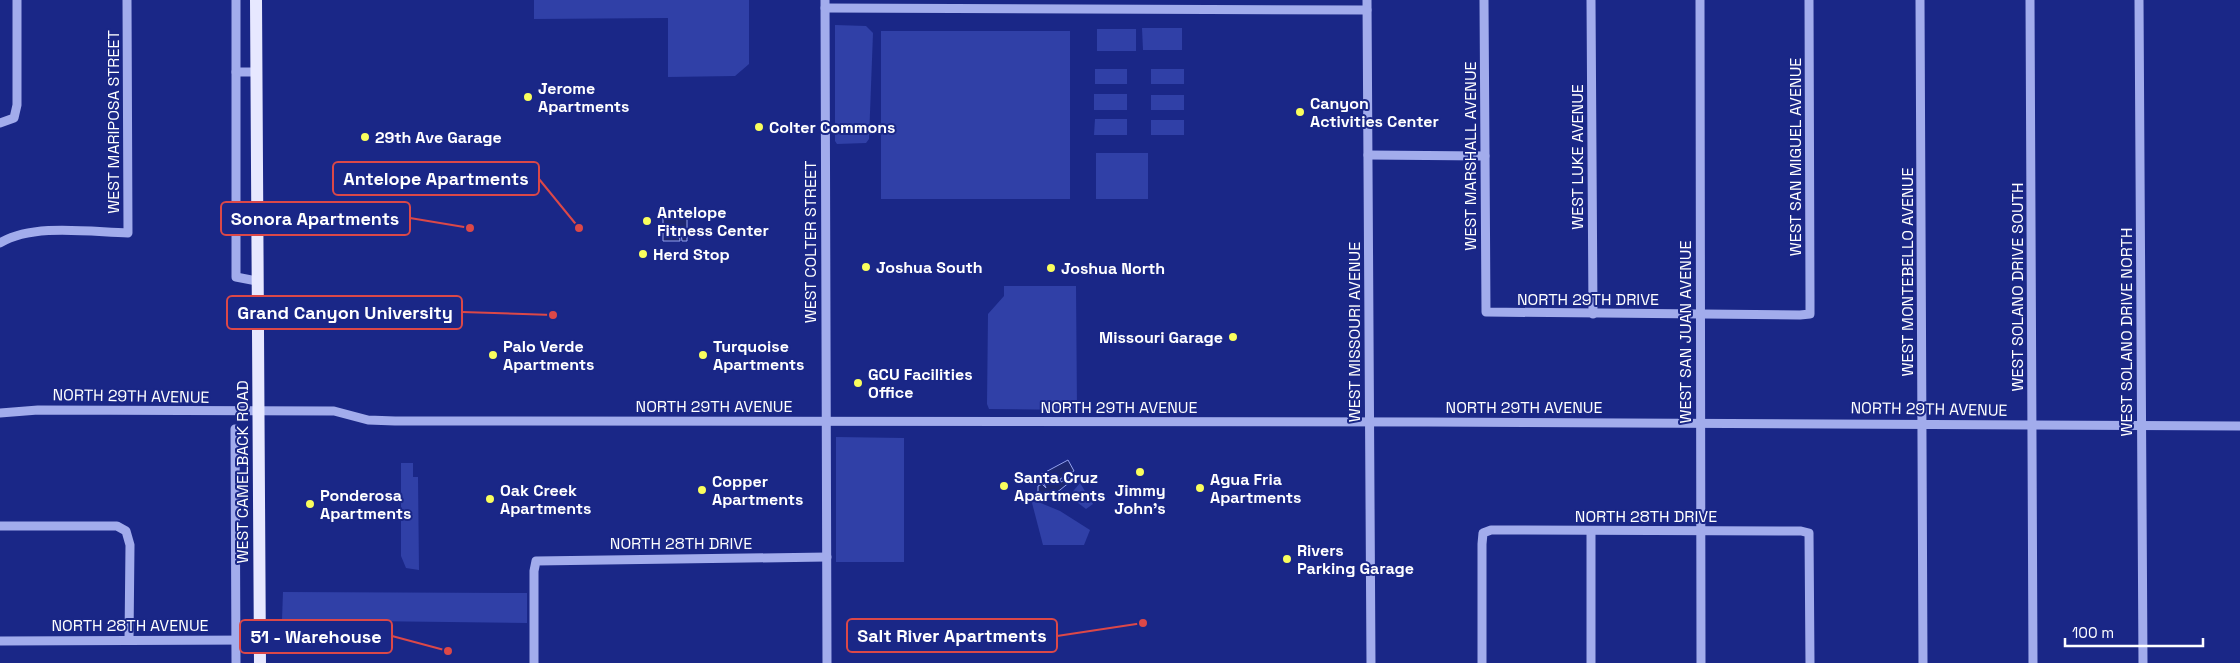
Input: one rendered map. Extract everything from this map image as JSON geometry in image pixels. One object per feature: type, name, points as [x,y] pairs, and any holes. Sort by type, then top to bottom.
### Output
[{"type":"main road","name":"WEST CAMELBACK ROAD","points":[[256,0],[260,663]]},
{"type":"street","points":[[0,123],[14,118],[17,105],[17,0]]},
{"type":"street","name":"WEST MARIPOSA STREET","points":[[0,243],[10,238],[34,232],[128,233],[128,0]]},
{"type":"street","points":[[236,0],[236,277],[257,281]]},
{"type":"street","name":"WEST MISSOURI AVENUE","points":[[1367,0],[1371,663]]},
{"type":"street","name":"WEST MARSHALL AVENUE","points":[[1484,0],[1486,312]]},
{"type":"street","name":"WEST LUKE AVENUE","points":[[1591,0],[1593,314]]},
{"type":"street","name":"WEST SAN JUAN AVENUE","points":[[1700,0],[1701,663]]},
{"type":"street","name":"WEST SAN MIGUEL AVENUE","points":[[1809,0],[1810,314]]},
{"type":"street","name":"WEST MONTEBELLO AVENUE","points":[[1920,0],[1923,663]]},
{"type":"street","name":"WEST SOLANO DRIVE SOUTH","points":[[2030,0],[2033,663]]},
{"type":"street","name":"WEST SOLANO DRIVE NORTH","points":[[2139,0],[2143,663]]},
{"type":"street","points":[[825,4],[1367,10]]},
{"type":"street","name":"WEST COLTER STREET","points":[[825,4],[827,663]]},
{"type":"street","points":[[236,72],[256,72]]},
{"type":"street","points":[[1368,155],[1485,156]]},
{"type":"street","name":"NORTH 29TH DRIVE","points":[[1486,312],[1810,314]]},
{"type":"street","name":"NORTH 29TH AVENUE","points":[[0,412],[38,410],[334,411],[368,420],[2240,426]]},
{"type":"street","name":"WEST CAMELBACK ROAD","points":[[235,429],[236,663]]},
{"type":"street","points":[[0,526],[117,526],[126,531],[130,545],[129,639]]},
{"type":"street","name":"NORTH 28TH DRIVE","points":[[1482,663],[1483,533],[1491,530],[1809,533],[1810,663]]},
{"type":"street","points":[[1591,531],[1591,663]]},
{"type":"street","name":"NORTH 28TH DRIVE","points":[[534,663],[534,570],[536,561],[546,559],[827,557]]},
{"type":"street","name":"NORTH 28TH AVENUE","points":[[0,641],[129,639],[260,640]]},
{"type":"shaded area","points":[[534,0],[749,0],[749,64],[735,76],[668,77],[668,18],[534,19]]},
{"type":"shaded area","points":[[835,25],[866,26],[873,33],[869,139],[866,143],[837,144],[835,141]]},
{"type":"shaded area","points":[[1142,28],[1182,28],[1182,50],[1143,50]]},
{"type":"shaded area","points":[[1097,29],[1136,29],[1136,51],[1097,51]]},
{"type":"shaded area","points":[[881,31],[1070,31],[1070,199],[881,199]]},
{"type":"shaded area","points":[[1095,69],[1127,69],[1127,84],[1095,84]]},
{"type":"shaded area","points":[[1151,69],[1184,69],[1184,84],[1151,84]]},
{"type":"shaded area","points":[[1094,94],[1127,94],[1127,110],[1094,110]]},
{"type":"shaded area","points":[[1151,95],[1184,95],[1184,110],[1151,110]]},
{"type":"shaded area","points":[[1095,119],[1127,119],[1127,135],[1094,135]]},
{"type":"shaded area","points":[[1151,120],[1184,120],[1184,135],[1151,135]]},
{"type":"shaded area","points":[[1096,153],[1148,153],[1148,199],[1096,199]]},
{"type":"shaded area","points":[[663,211],[680,211],[682,219],[682,211],[687,211],[687,241],[682,241],[681,233],[679,233],[680,241],[663,241]]},
{"type":"shaded area","points":[[1004,286],[1076,286],[1077,410],[989,409],[987,404],[988,314],[1004,296]]},
{"type":"shaded area","points":[[836,437],[904,438],[904,562],[836,562]]},
{"type":"shaded area","points":[[1068,460],[1074,471],[1060,479],[1061,482],[1074,475],[1075,478],[1051,497],[1038,493],[1038,486],[1042,484],[1046,488],[1040,475]]},
{"type":"shaded area","points":[[401,463],[413,463],[413,477],[418,477],[419,570],[406,568],[401,556]]},
{"type":"shaded area","points":[[1080,483],[1093,504],[1086,509],[1069,496]]},
{"type":"shaded area","points":[[1031,499],[1060,511],[1090,530],[1084,545],[1043,545]]},
{"type":"shaded area","points":[[283,592],[527,593],[527,623],[282,620]]},
{"type":"place","name":"Jerome Apartments","points":[[528,97]]},
{"type":"place","name":"Canyon Activities Center","points":[[1300,112]]},
{"type":"place","name":"Colter Commons","points":[[759,127]]},
{"type":"place","name":"29th Ave Garage","points":[[365,137]]},
{"type":"place","name":"Antelope Fitness Center","points":[[647,221]]},
{"type":"place","name":"Sonora Apartments","points":[[470,228]]},
{"type":"place","name":"Antelope Apartments","points":[[579,228]]},
{"type":"place","name":"Herd Stop","points":[[643,254]]},
{"type":"place","name":"Joshua South","points":[[866,267]]},
{"type":"place","name":"Joshua North","points":[[1051,268]]},
{"type":"place","name":"Grand Canyon University","points":[[553,315]]},
{"type":"place","name":"Missouri Garage","points":[[1233,337]]},
{"type":"place","name":"Palo Verde Apartments","points":[[493,355]]},
{"type":"place","name":"Turquoise Apartments","points":[[703,355]]},
{"type":"place","name":"GCU Facilities Office","points":[[858,383]]},
{"type":"place","name":"Jimmy John's","points":[[1140,472]]},
{"type":"place","name":"Santa Cruz Apartments","points":[[1004,486]]},
{"type":"place","name":"Agua Fria Apartments","points":[[1200,488]]},
{"type":"place","name":"Copper Apartments","points":[[702,490]]},
{"type":"place","name":"Oak Creek Apartments","points":[[490,499]]},
{"type":"place","name":"Ponderosa Apartments","points":[[310,504]]},
{"type":"place","name":"Rivers Parking Garage","points":[[1287,559]]},
{"type":"place","name":"Salt River Apartments","points":[[1143,623]]},
{"type":"place","name":"51 - Warehouse","points":[[448,651]]}]
